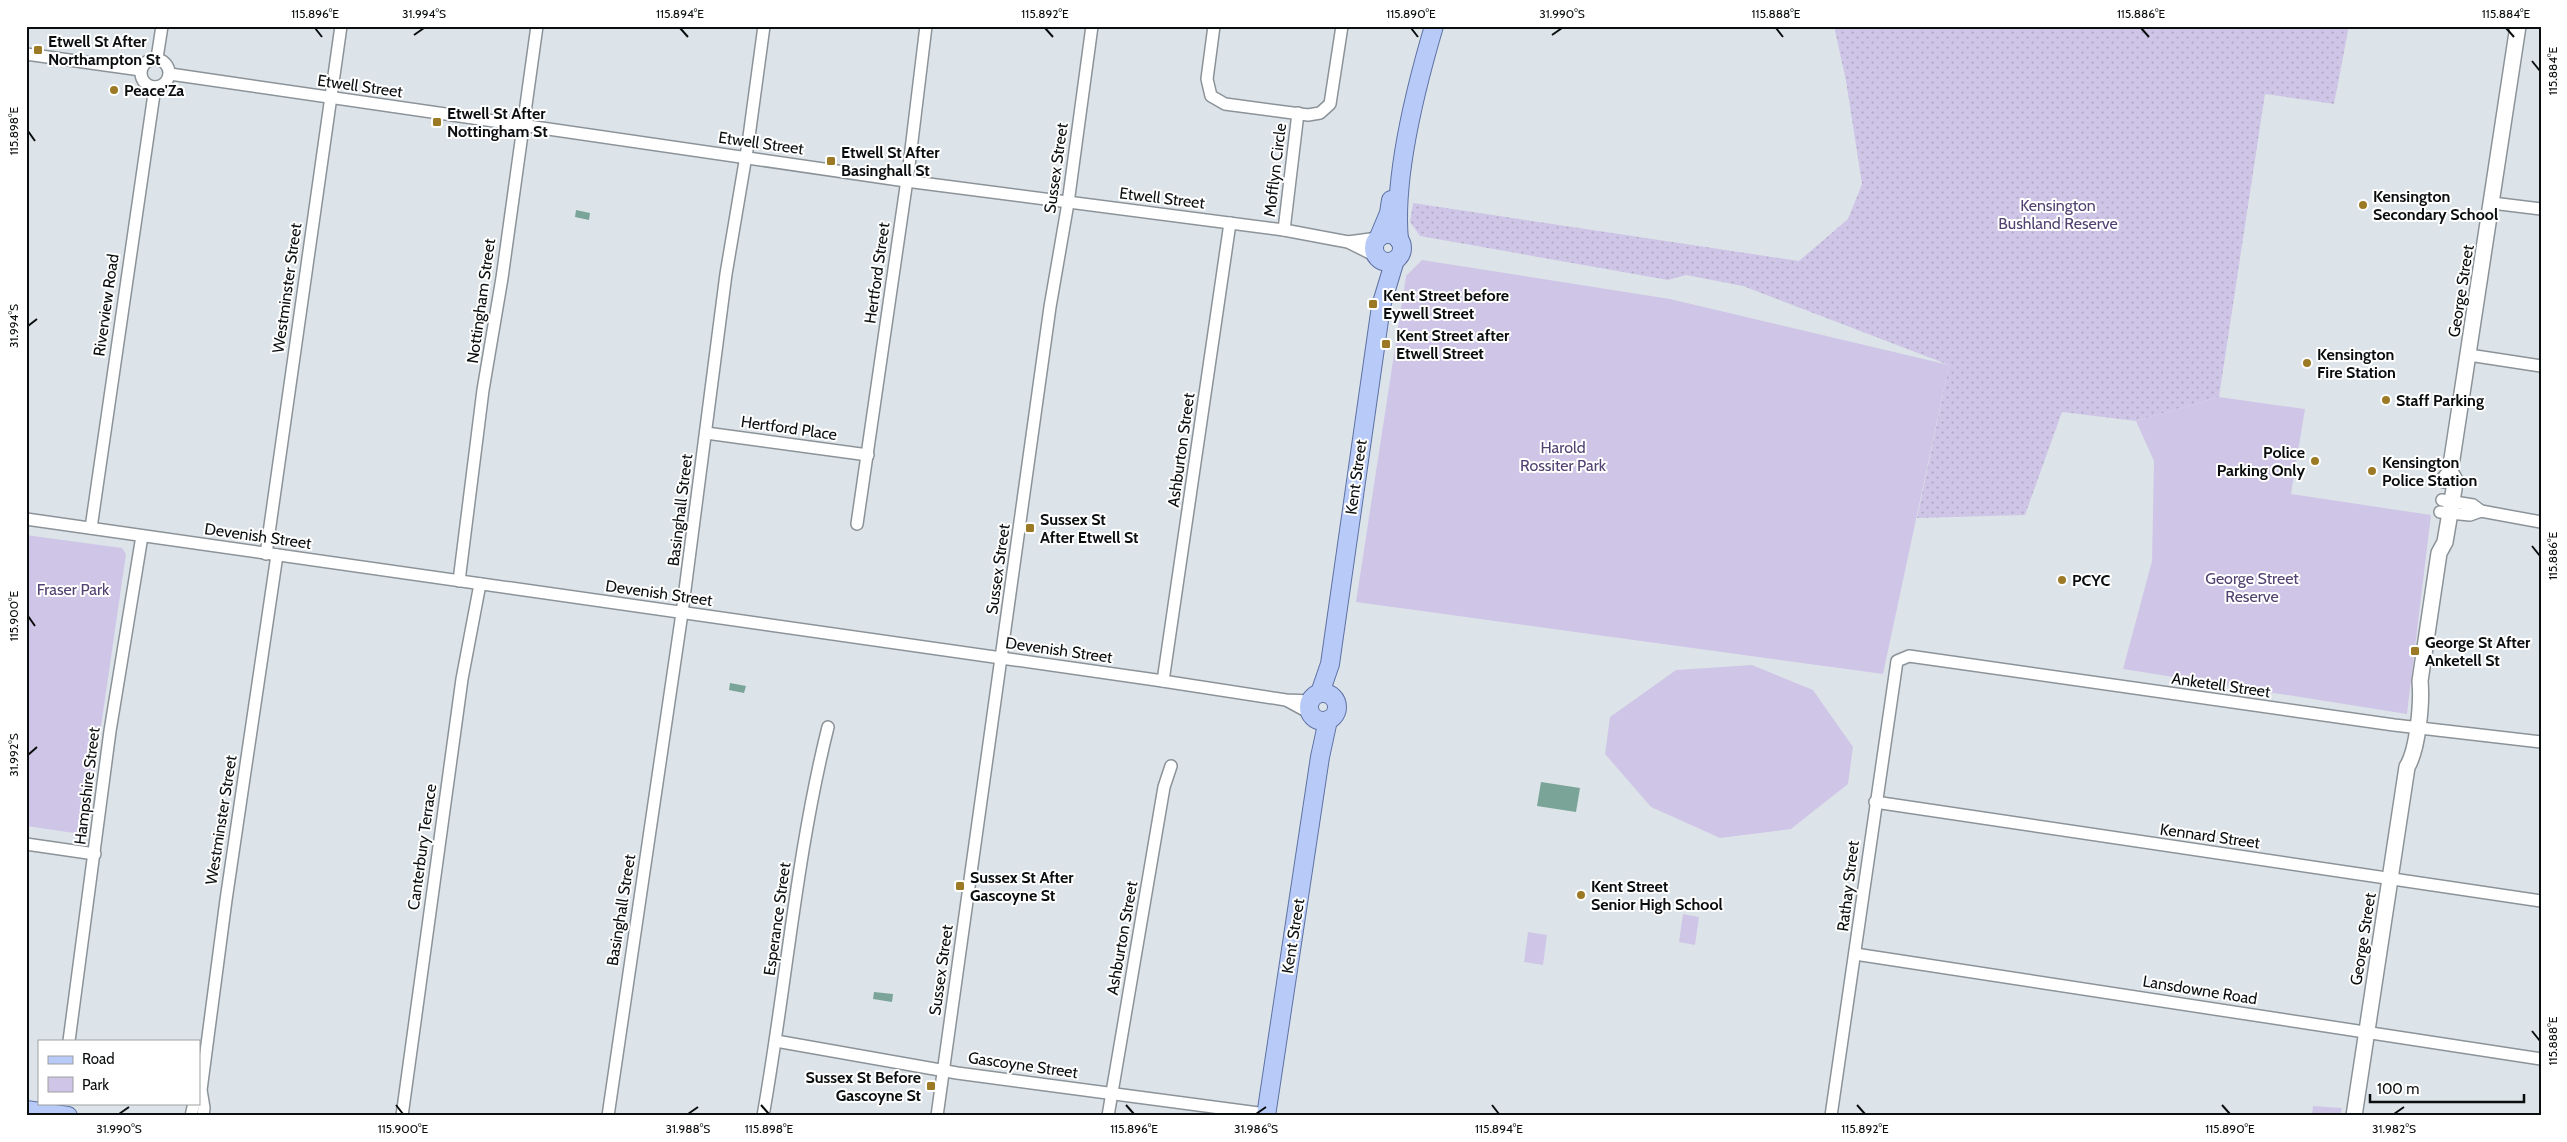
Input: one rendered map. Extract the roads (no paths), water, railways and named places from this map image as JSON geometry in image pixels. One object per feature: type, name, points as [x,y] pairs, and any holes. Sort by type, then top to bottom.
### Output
[{"type":"main road","points":[[1426,26],[1411,91],[1389,213],[1374,246],[1377,257],[1384,262],[1395,260],[1402,251],[1397,217],[1401,181],[1417,94],[1434,26]]},
{"type":"main road","name":"George Street","points":[[2354,1116],[2407,767],[2402,758],[2412,727],[2413,690],[2420,681],[2439,553],[2445,542],[2446,506],[2455,480],[2450,472],[2518,26]]},
{"type":"main road","points":[[1379,237],[1391,234],[1399,240]]},
{"type":"main road","name":"Kent Street","points":[[1377,257],[1384,291]]},
{"type":"main road","name":"Kent Street","points":[[1266,1115],[1320,757],[1319,707],[1330,664],[1384,291],[1395,260]]},
{"type":"main road","points":[[26,1110],[61,1112]]},
{"type":"street","points":[[157,58],[162,26]]},
{"type":"street","name":"Westminster Street","points":[[203,1116],[200,1092],[341,26]]},
{"type":"street","name":"Nottingham Street","points":[[459,581],[483,390],[537,26]]},
{"type":"street","name":"Basinghall Street","points":[[608,1116],[682,613],[726,274],[746,157],[764,26]]},
{"type":"street","name":"Hertford Street","points":[[857,524],[926,26]]},
{"type":"street","name":"Sussex Street","points":[[937,1116],[1050,307],[1068,203],[1092,26]]},
{"type":"street","name":"Mofflyn Circle","points":[[1214,26],[1207,79],[1212,96],[1225,104],[1314,115],[1325,110],[1330,104],[1342,26]]},
{"type":"street","points":[[26,54],[141,70]]},
{"type":"street","points":[[157,58],[165,62],[170,74],[166,82],[155,87],[144,82],[141,70],[148,60],[157,58]]},
{"type":"street","name":"Etwell Street","points":[[170,74],[906,181],[1284,230],[1348,242],[1377,257]]},
{"type":"street","name":"Riverview Road","points":[[91,528],[155,87]]},
{"type":"street","name":"Mofflyn Circle","points":[[1284,230],[1298,113]]},
{"type":"street","points":[[2492,203],[2541,209]]},
{"type":"street","name":"Ashburton Street","points":[[1164,681],[1230,223]]},
{"type":"street","name":"Etwell Street","points":[[1348,242],[1379,237]]},
{"type":"street","points":[[2469,355],[2541,366]]},
{"type":"street","name":"Hertford Place","points":[[706,433],[868,455]]},
{"type":"street","points":[[2446,506],[2473,505],[2480,511],[2541,522]]},
{"type":"street","name":"Devenish Street","points":[[26,519],[1164,681],[1319,707]]},
{"type":"street","name":"Hampshire Street","points":[[69,1040],[110,731],[142,536]]},
{"type":"street","name":"Canterbury Terrace","points":[[402,1116],[462,678],[480,584]]},
{"type":"street","name":"Anketell Street","points":[[1897,661],[1909,656],[2412,727],[2541,742]]},
{"type":"street","name":"Rathay Street","points":[[1830,1116],[1897,661]]},
{"type":"street","name":"Esperance Street","points":[[763,1116],[776,1041],[801,866],[817,772],[828,727]]},
{"type":"street","name":"Ashburton Street","points":[[1108,1116],[1164,787],[1171,766]]},
{"type":"street","name":"Kennard Street","points":[[1875,802],[2541,901]]},
{"type":"street","points":[[26,844],[95,854]]},
{"type":"street","name":"Lansdowne Road","points":[[1855,954],[2541,1058]]},
{"type":"street","name":"Gascoyne Street","points":[[776,1041],[944,1070],[1266,1115]]},
{"type":"place","name":"Etwell St After Northampton St","points":[[38,50]]},
{"type":"place","name":"Peace'Za","points":[[114,90]]},
{"type":"place","name":"Etwell St After Nottingham St","points":[[437,122]]},
{"type":"place","name":"Etwell St After Basinghall St","points":[[831,161]]},
{"type":"place","name":"Kensington Secondary School","points":[[2363,205]]},
{"type":"place","name":"Kent Street before Eywell Street","points":[[1373,304]]},
{"type":"place","name":"Kent Street after Etwell Street","points":[[1386,344]]},
{"type":"place","name":"Kensington Fire Station","points":[[2307,363]]},
{"type":"place","name":"Staff Parking","points":[[2386,400]]},
{"type":"place","name":"Police Parking Only","points":[[2315,461]]},
{"type":"place","name":"Kensington Police Station","points":[[2372,471]]},
{"type":"place","name":"Sussex St After Etwell St","points":[[1030,528]]},
{"type":"place","name":"PCYC","points":[[2062,580]]},
{"type":"place","name":"George St After Anketell St","points":[[2415,651]]},
{"type":"place","name":"Sussex St After Gascoyne St","points":[[960,886]]},
{"type":"place","name":"Kent Street Senior High School","points":[[1581,895]]},
{"type":"place","name":"Sussex St Before Gascoyne St","points":[[931,1086]]},
{"type":"park label","name":"Kensington Bushland Reserve","points":[[2058,214]]},
{"type":"park label","name":"Harold Rossiter Park","points":[[1563,456]]},
{"type":"park label","name":"George Street Reserve","points":[[2252,587]]},
{"type":"park label","name":"Fraser Park","points":[[73,589]]}]
